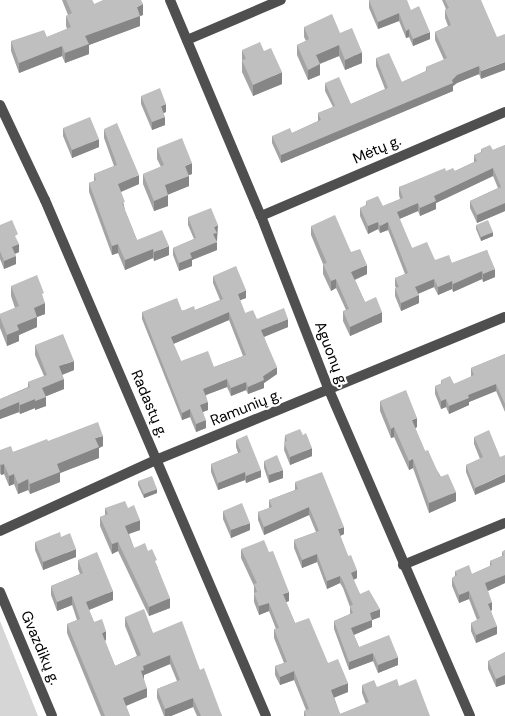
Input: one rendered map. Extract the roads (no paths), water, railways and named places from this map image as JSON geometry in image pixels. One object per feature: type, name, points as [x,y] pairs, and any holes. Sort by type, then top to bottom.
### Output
[{"type":"street","name":"Aguonų g.","points":[[170,0],[261,216],[328,390],[470,716]]},
{"type":"street","points":[[188,40],[281,0]]},
{"type":"street","name":"Radastų g.","points":[[0,105],[46,200],[266,716]]},
{"type":"street","name":"Mėtų g.","points":[[261,216],[505,112]]},
{"type":"street","name":"Ramunių g.","points":[[0,531],[156,460],[505,317]]},
{"type":"street","points":[[403,565],[505,523]]},
{"type":"street","name":"Gvazdikų g.","points":[[0,592],[52,716]]}]
